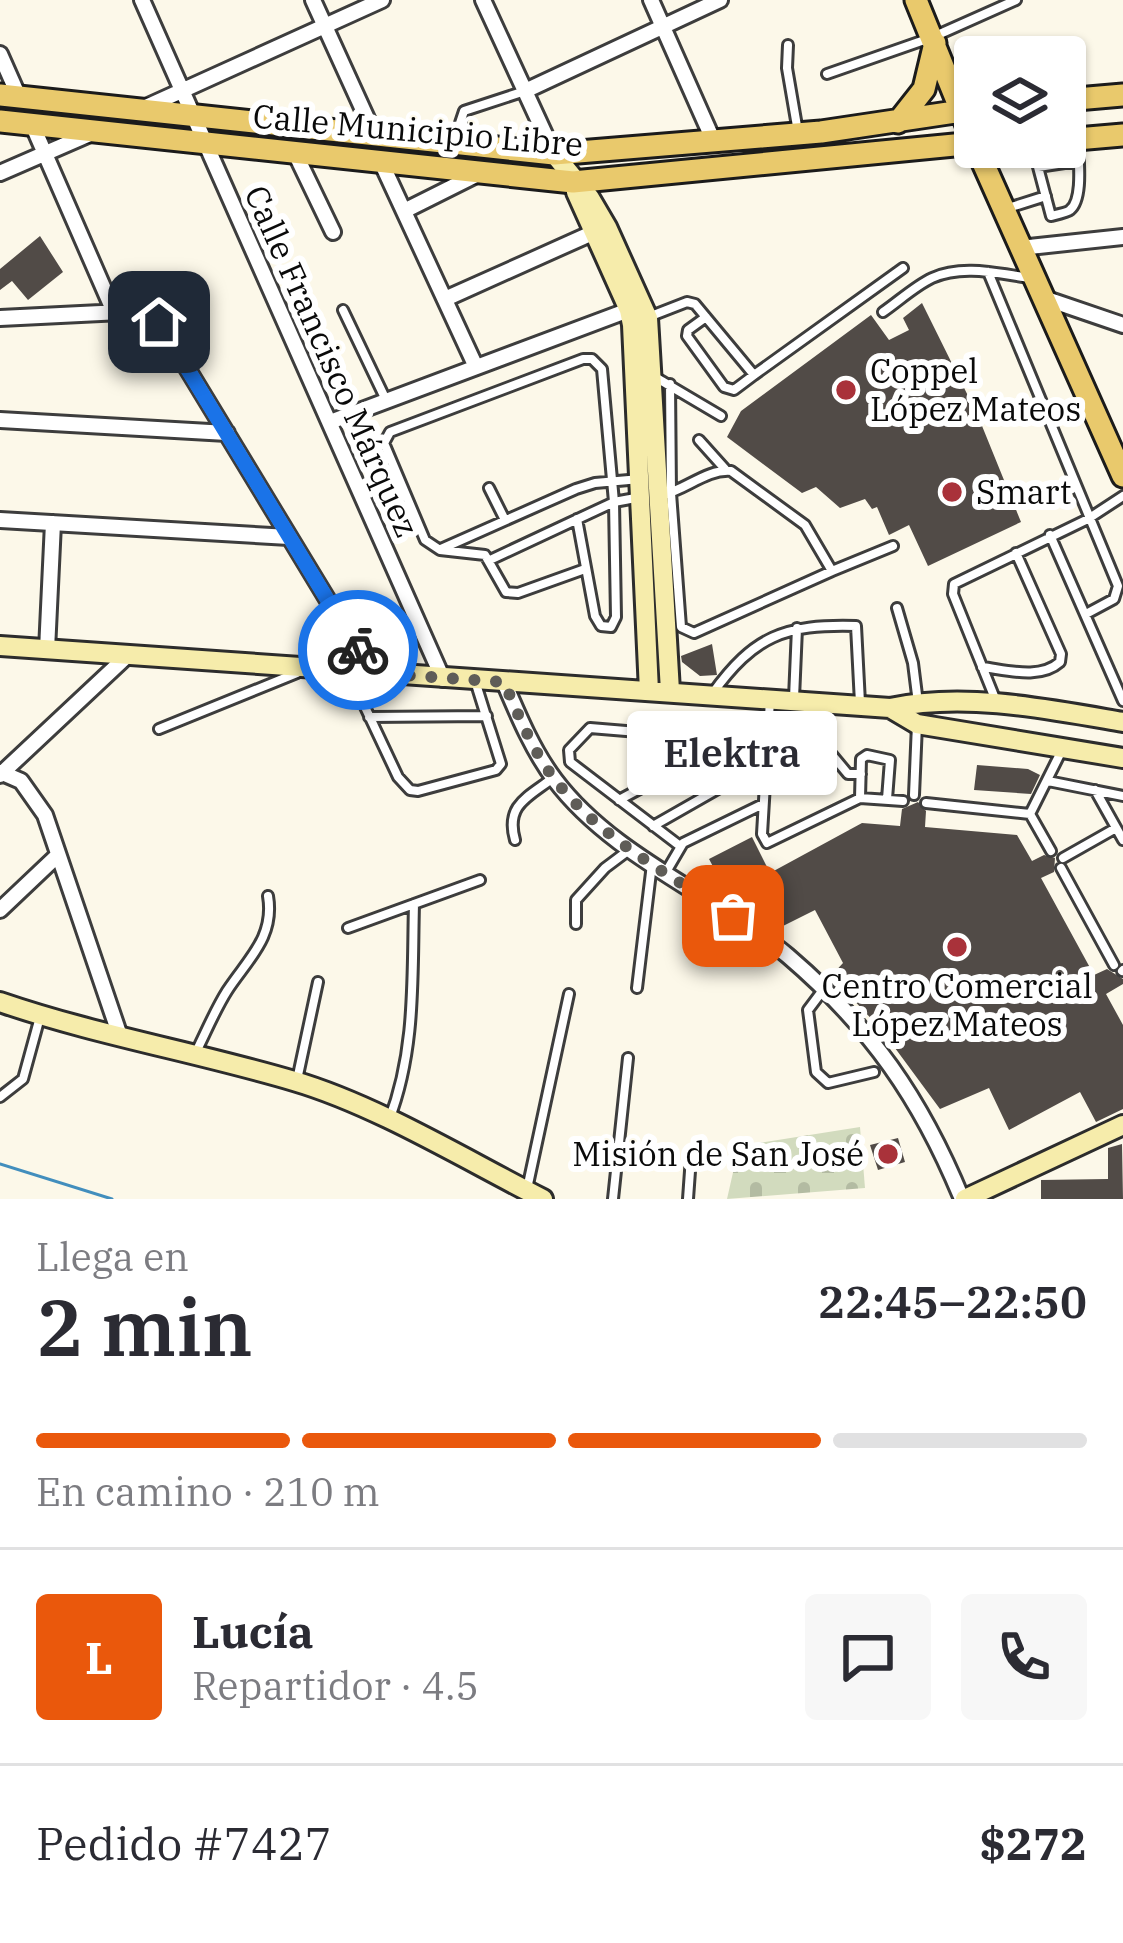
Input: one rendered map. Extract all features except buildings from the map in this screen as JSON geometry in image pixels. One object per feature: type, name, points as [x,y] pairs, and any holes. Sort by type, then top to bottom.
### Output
[{"type":"main road","points":[[921,2],[954,87]]},
{"type":"main road","points":[[897,123],[924,89],[934,40]]},
{"type":"main road","points":[[1086,98],[1123,95]]},
{"type":"main road","points":[[10,96],[554,154],[810,133],[954,113]]},
{"type":"main road","name":"Calle Municipio Libre","points":[[0,121],[573,182],[954,146]]},
{"type":"main road","points":[[810,133],[819,158]]},
{"type":"main road","points":[[1086,144],[1123,135]]},
{"type":"main road","points":[[554,154],[600,230],[639,314],[662,380],[649,691]]},
{"type":"main road","points":[[985,168],[1123,476]]},
{"type":"main road","points":[[639,314],[670,691]]},
{"type":"main road","points":[[0,646],[890,708],[918,702],[1033,706],[1123,722]]},
{"type":"main road","points":[[1023,740],[1023,718],[1033,706]]},
{"type":"main road","points":[[890,708],[917,724],[1123,758]]},
{"type":"main road","points":[[0,1002],[297,1082],[535,1195]]},
{"type":"main road","points":[[963,1199],[1123,1125]]},
{"type":"street","name":"Calle Francisco Márquez","points":[[142,0],[443,679]]},
{"type":"street","points":[[313,0],[374,134]]},
{"type":"street","points":[[142,110],[382,0]]},
{"type":"street","points":[[483,0],[554,154]]},
{"type":"street","points":[[651,0],[715,142]]},
{"type":"street","points":[[525,92],[720,0]]},
{"type":"street","points":[[0,54],[10,96]]},
{"type":"street","points":[[32,124],[114,312]]},
{"type":"street","points":[[0,172],[96,130]]},
{"type":"street","points":[[295,153],[333,232]]},
{"type":"street","points":[[382,164],[476,367]]},
{"type":"street","points":[[404,211],[478,174]]},
{"type":"street","points":[[445,299],[600,230]]},
{"type":"street","points":[[1020,248],[1123,237]]},
{"type":"street","points":[[1039,288],[1123,325]]},
{"type":"street","points":[[0,318],[114,312],[149,313],[159,322],[372,673]]},
{"type":"street","points":[[330,422],[476,367],[639,314]]},
{"type":"street","points":[[0,421],[227,433]]},
{"type":"street","points":[[0,520],[289,537]]},
{"type":"street","points":[[47,650],[53,523]]},
{"type":"street","points":[[120,1036],[45,814],[21,782],[1,773],[127,656]]},
{"type":"street","points":[[504,682],[553,778],[630,849],[755,931],[824,989],[870,1037],[936,1135],[963,1199]]},
{"type":"street","points":[[0,910],[58,855]]},
{"type":"lane","points":[[827,74],[934,40],[1016,0]]},
{"type":"lane","points":[[788,45],[787,68],[810,133]]},
{"type":"lane","points":[[950,81],[954,80]]},
{"type":"lane","points":[[465,144],[460,123],[464,111],[525,92]]},
{"type":"lane","points":[[1038,168],[1051,216],[1073,208],[1074,168]]},
{"type":"lane","points":[[1003,209],[1046,196]]},
{"type":"lane","points":[[706,317],[688,330],[687,337],[724,388],[734,390],[903,268]]},
{"type":"lane","points":[[883,312],[935,277],[962,270],[988,272],[1039,288]]},
{"type":"lane","points":[[988,272],[1119,591],[1114,599],[1086,614]]},
{"type":"lane","points":[[639,314],[695,304],[754,375]]},
{"type":"lane","points":[[344,310],[386,401]]},
{"type":"lane","points":[[577,519],[595,616],[601,626],[611,627],[616,616],[613,481],[602,369],[592,359],[390,432],[384,442],[425,540],[440,550],[478,553],[490,560],[502,587],[511,594],[585,568]]},
{"type":"lane","points":[[662,380],[721,416]]},
{"type":"lane","points":[[699,440],[725,469],[805,525],[832,571]]},
{"type":"lane","points":[[490,560],[614,502],[725,469]]},
{"type":"lane","points":[[440,550],[576,489],[613,481],[656,487]]},
{"type":"lane","points":[[656,487],[681,627],[688,634],[892,546]]},
{"type":"lane","points":[[488,488],[505,520]]},
{"type":"lane","points":[[998,705],[953,594],[954,584],[1088,519],[1123,496]]},
{"type":"lane","points":[[1050,535],[1122,698]]},
{"type":"lane","points":[[982,667],[1030,673],[1048,671],[1060,662],[1061,654],[1016,553]]},
{"type":"lane","points":[[897,608],[914,663],[918,702],[914,795]]},
{"type":"lane","points":[[711,695],[753,646],[797,628],[856,626],[860,705]]},
{"type":"lane","points":[[794,700],[797,628]]},
{"type":"lane","points":[[160,729],[308,669]]},
{"type":"lane","points":[[348,672],[398,778],[418,791],[496,770],[501,757],[475,680]]},
{"type":"lane","points":[[770,699],[762,834],[771,844],[860,797],[903,801]]},
{"type":"lane","points":[[369,717],[487,716]]},
{"type":"lane","points":[[680,846],[570,762],[569,750],[594,727],[770,743],[794,767]]},
{"type":"lane","points":[[659,778],[665,733]]},
{"type":"lane","points":[[1030,814],[1064,747]]},
{"type":"lane","points":[[766,782],[828,750],[848,774],[861,774]]},
{"type":"lane","points":[[860,797],[863,757],[889,758],[887,799]]},
{"type":"lane","points":[[653,826],[768,760]]},
{"type":"lane","points":[[515,840],[512,812],[553,778]]},
{"type":"lane","points":[[620,800],[659,778],[724,784]]},
{"type":"lane","points":[[1048,781],[1123,796]]},
{"type":"lane","points":[[1094,789],[1123,840]]},
{"type":"lane","points":[[926,803],[1030,814]]},
{"type":"lane","points":[[666,872],[680,846],[764,804]]},
{"type":"lane","points":[[1030,814],[1051,851]]},
{"type":"lane","points":[[1116,828],[1062,863],[1120,969]]},
{"type":"lane","points":[[576,924],[576,900],[630,849]]},
{"type":"lane","points":[[637,988],[652,862]]},
{"type":"lane","points":[[348,928],[480,880]]},
{"type":"lane","points":[[196,1053],[219,1005],[266,936],[271,912],[268,896]]},
{"type":"lane","points":[[388,1122],[406,1067],[412,1020],[414,904]]},
{"type":"lane","points":[[297,1082],[318,982]]},
{"type":"lane","points":[[824,989],[808,1010],[816,1072],[828,1083],[874,1072]]},
{"type":"lane","points":[[535,1195],[569,994]]},
{"type":"lane","points":[[0,1096],[23,1078],[40,1015]]},
{"type":"lane","points":[[613,1199],[628,1058]]},
{"type":"lane","points":[[688,1199],[692,1156]]},
{"type":"green space","points":[[860,1127],[865,1188],[727,1199],[739,1146]]},
{"type":"waterway","points":[[0,1164],[112,1199]]},
{"type":"way so far","points":[[358,650],[372,673],[504,682],[558,784],[630,849],[733,916]]},
{"type":"place","name":"Coppel López Mateos","points":[[846,390]]},
{"type":"place","name":"Smart","points":[[952,492]]},
{"type":"place","name":"Elektra","points":[[733,916]]},
{"type":"place","name":"Centro Comercial López Mateos","points":[[957,947]]},
{"type":"place","name":"Misión de San José","points":[[888,1154]]},
{"type":"route","points":[[159,322],[358,650]]}]
